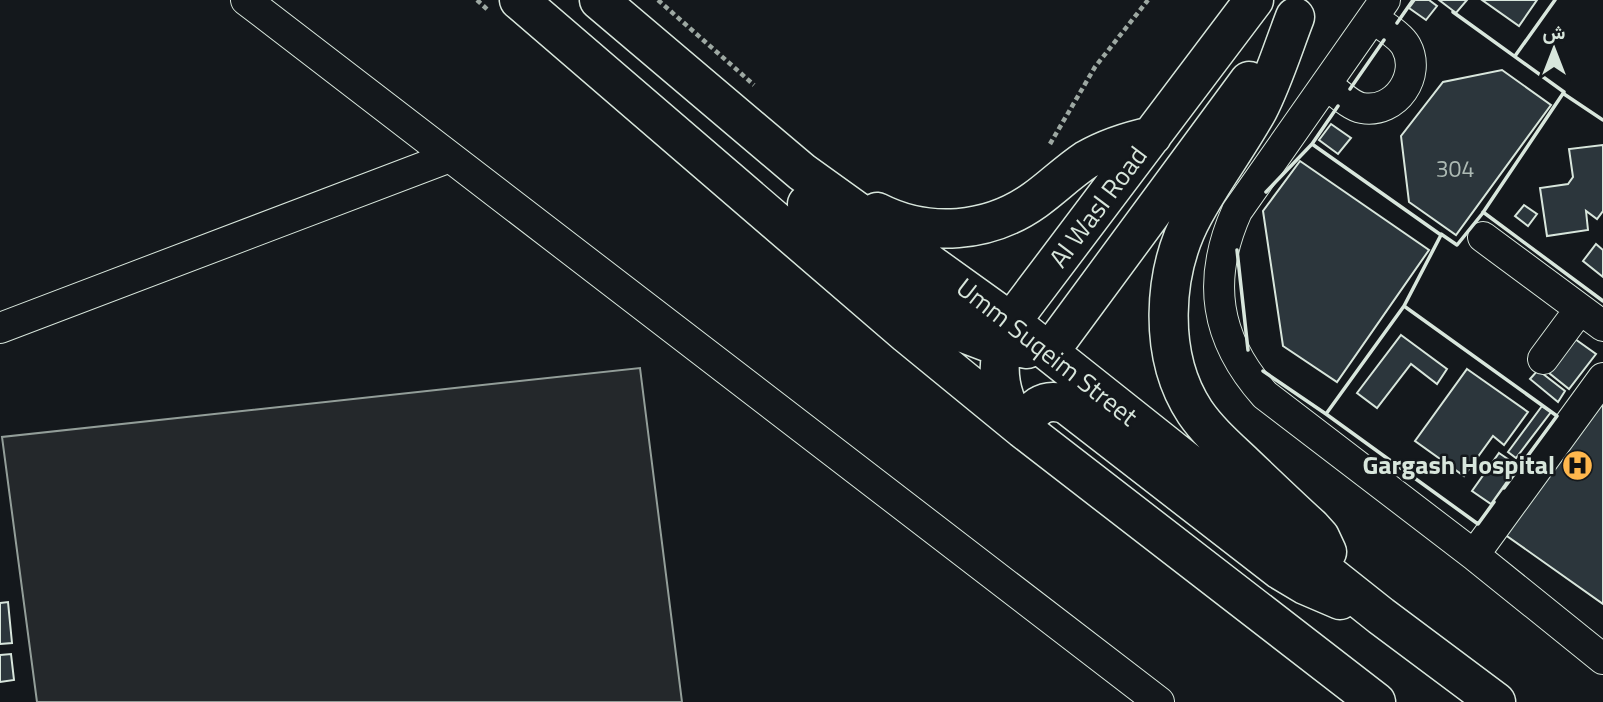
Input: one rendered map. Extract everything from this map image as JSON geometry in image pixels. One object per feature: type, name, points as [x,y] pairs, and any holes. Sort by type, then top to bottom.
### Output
[{"type":"main road","points":[[519,0],[907,334],[1023,429],[1376,702]]},
{"type":"main road","name":"Umm Suqeim Street","points":[[599,0],[802,172],[991,326],[1050,351],[1381,616],[1496,702]]},
{"type":"main road","name":"Al Wasl Road","points":[[991,326],[1152,136],[1254,0]]},
{"type":"main road","points":[[1302,8],[1257,112],[1192,216],[1180,245],[1171,286],[1170,338],[1182,388],[1194,410],[1209,431],[1320,537],[1338,580]]},
{"type":"main road","name":"Al Wasl Road","points":[[1050,351],[1302,8]]},
{"type":"main road","points":[[655,115],[703,127],[732,142],[991,326],[1002,390],[1012,415],[1023,429]]},
{"type":"main road","points":[[802,172],[885,216],[904,223],[923,227],[962,228],[991,222],[1020,210],[1089,159],[1109,148],[1152,136]]},
{"type":"main road","points":[[1023,429],[1029,414],[1042,403],[1050,401],[1067,405],[1286,574],[1318,591],[1381,616]]},
{"type":"street","points":[[246,0],[1159,702]]},
{"type":"street","points":[[1326,84],[1359,108],[1381,106],[1400,94],[1410,74],[1409,52],[1379,9],[1326,84],[1237,211],[1227,234],[1218,283],[1220,307],[1235,355],[1248,376],[1265,395],[1474,555],[1603,659]]},
{"type":"street","points":[[0,328],[450,157]]},
{"type":"street","points":[[1483,237],[1592,318],[1543,359]]},
{"type":"street","points":[[1474,555],[1603,378]]},
{"type":"path","points":[[658,0],[758,88]]},
{"type":"path","points":[[1048,147],[1095,67],[1148,0]]},
{"type":"shaded area","points":[[640,368],[682,702],[37,702],[2,437]]},
{"type":"building","points":[[1415,0],[1429,0],[1437,6],[1426,20],[1409,8]]},
{"type":"building","points":[[1439,0],[1467,0],[1456,13]]},
{"type":"building","points":[[1482,0],[1537,0],[1519,26]]},
{"type":"building","points":[[1502,70],[1551,105],[1456,235],[1409,202],[1401,136],[1443,82]]},
{"type":"building","points":[[1331,124],[1351,138],[1338,154],[1319,140]]},
{"type":"building","points":[[1603,145],[1603,211],[1597,219],[1586,211],[1588,230],[1547,236],[1540,188],[1568,184],[1573,177],[1569,149]]},
{"type":"building","points":[[1300,161],[1429,250],[1337,382],[1283,346],[1263,211]]},
{"type":"building","points":[[1524,205],[1537,214],[1528,226],[1515,216]]},
{"type":"building","points":[[1596,244],[1603,250],[1603,277],[1583,261]]},
{"type":"building","points":[[1401,335],[1447,369],[1437,384],[1411,364],[1377,408],[1357,393]]},
{"type":"building","points":[[1575,339],[1596,354],[1569,389],[1549,373]]},
{"type":"building","points":[[1467,369],[1528,412],[1504,445],[1493,436],[1464,476],[1415,441]]},
{"type":"building","points":[[1538,370],[1565,391],[1558,402],[1530,379]]},
{"type":"building","name":"Gargash Hospital","points":[[1603,395],[1603,604],[1504,534]]},
{"type":"building","points":[[1542,406],[1551,412],[1516,458],[1508,452]]},
{"type":"building","points":[[1499,453],[1518,466],[1491,504],[1472,491]]},
{"type":"building","points":[[8,602],[12,643],[0,644],[0,603]]},
{"type":"building","points":[[11,654],[14,680],[0,682],[0,655]]},
{"type":"wall","points":[[1397,23],[1413,0]]},
{"type":"wall","points":[[1515,56],[1555,0]]},
{"type":"wall","points":[[1441,234],[1457,245],[1482,214],[1564,92],[1453,12]]},
{"type":"wall","points":[[1350,89],[1384,40]]},
{"type":"wall","points":[[1564,94],[1603,120]]},
{"type":"wall","points":[[1315,146],[1312,144],[1338,106]]},
{"type":"wall","points":[[1266,192],[1312,144],[1441,235],[1404,306],[1326,414],[1478,524],[1494,502]]},
{"type":"wall","points":[[1483,212],[1603,301]]},
{"type":"wall","points":[[1237,250],[1248,350]]},
{"type":"wall","points":[[1404,306],[1557,416],[1504,488]]},
{"type":"wall","points":[[1263,371],[1326,414],[1404,306]]},
{"type":"place","name":"Gargash Hospital","points":[[1578,465]]}]
